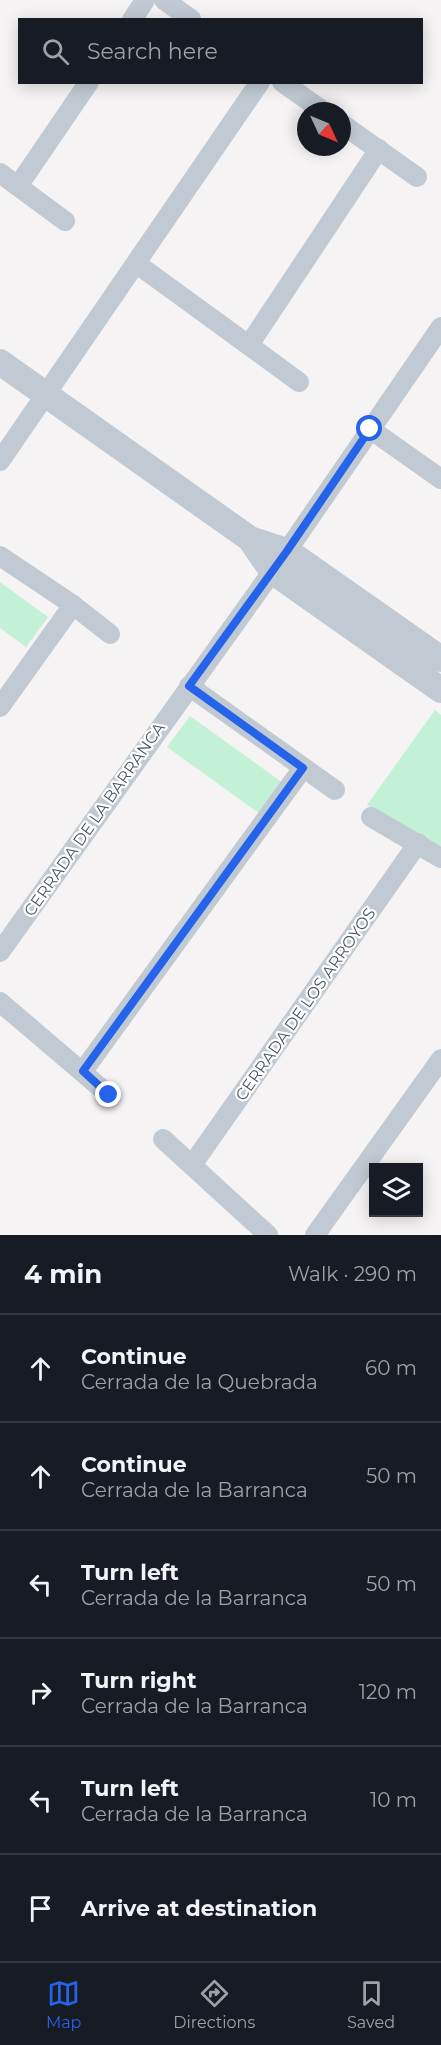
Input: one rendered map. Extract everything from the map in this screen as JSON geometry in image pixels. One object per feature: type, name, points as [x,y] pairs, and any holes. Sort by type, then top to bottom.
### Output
[{"type":"street","points":[[133,18],[145,0]]},
{"type":"street","points":[[164,0],[190,18]]},
{"type":"street","points":[[18,186],[88,84]]},
{"type":"street","points":[[0,461],[259,84]]},
{"type":"street","points":[[285,84],[310,102]]},
{"type":"street","points":[[351,130],[417,177]]},
{"type":"street","points":[[249,345],[379,149]]},
{"type":"street","points":[[0,173],[65,221]]},
{"type":"street","points":[[137,264],[299,382]]},
{"type":"street","name":"CERRADA DE LA BARRANCA","points":[[0,952],[287,551],[441,327]]},
{"type":"street","points":[[0,362],[250,539],[287,551],[441,659]]},
{"type":"street","points":[[370,429],[441,479]]},
{"type":"street","points":[[250,539],[272,571],[441,690]]},
{"type":"street","points":[[0,556],[73,605],[110,634]]},
{"type":"street","points":[[0,707],[73,605]]},
{"type":"street","points":[[189,686],[335,790]]},
{"type":"street","points":[[83,1071],[303,768]]},
{"type":"street","points":[[371,817],[441,858]]},
{"type":"street","name":"CERRADA DE LOS ARROYOS","points":[[192,1165],[417,843]]},
{"type":"street","points":[[0,1002],[109,1095]]},
{"type":"street","points":[[315,1235],[441,1059]]},
{"type":"street","points":[[163,1139],[268,1235]]},
{"type":"green space","points":[[0,582],[48,617],[26,647],[0,628]]},
{"type":"green space","points":[[435,710],[441,715],[441,847],[367,805]]},
{"type":"green space","points":[[190,716],[283,783],[260,814],[167,747]]},
{"type":"route","points":[[109,1095],[83,1071],[303,768],[189,686],[287,551],[370,429]]}]
